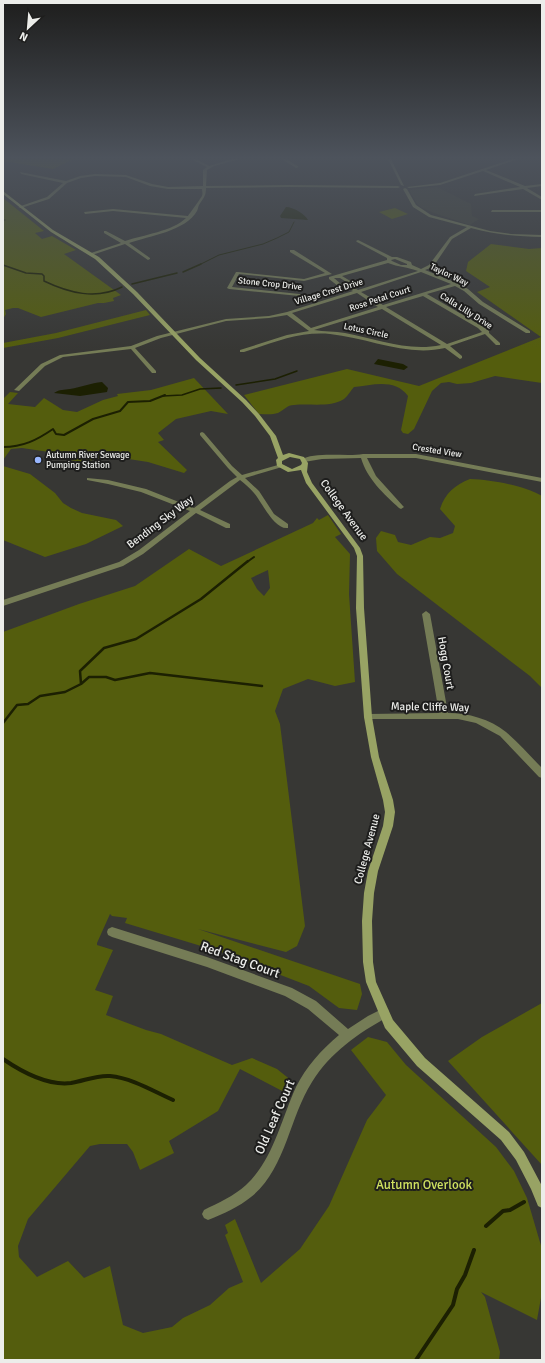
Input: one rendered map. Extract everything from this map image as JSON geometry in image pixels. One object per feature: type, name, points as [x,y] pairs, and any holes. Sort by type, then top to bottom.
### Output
[{"type":"street","points":[[41,223],[103,263],[135,293],[173,333],[244,400],[269,430],[277,444],[281,458],[278,463],[280,466]]},
{"type":"street","points":[[90,254],[125,242],[172,229],[183,223]]},
{"type":"street","points":[[454,223],[500,234],[542,236]]},
{"type":"street","name":"Village Crest Drive","points":[[17,390],[38,369],[54,359],[74,354],[132,347],[173,333],[226,320],[269,317],[288,313],[422,271],[435,263],[451,238],[470,227]]},
{"type":"street","points":[[105,232],[125,242],[148,259]]},
{"type":"street","name":"Taylor Way","points":[[358,241],[389,260],[396,258],[410,264],[410,266],[427,275],[453,285],[480,307],[526,332]]},
{"type":"street","points":[[292,251],[328,273],[349,282],[350,284],[346,286],[383,307],[460,357]]},
{"type":"street","points":[[336,276],[389,260]]},
{"type":"street","name":"Stone Crop Drive","points":[[328,273],[304,280],[238,273],[229,288],[309,296],[346,286]]},
{"type":"street","name":"Rose Petal Court","points":[[313,330],[453,285]]},
{"type":"street","name":"Calla Lilly Drive","points":[[423,294],[487,332],[498,344]]},
{"type":"street","points":[[288,313],[313,330]]},
{"type":"street","name":"Lotus Circle","points":[[242,352],[313,330],[345,334],[416,349],[445,346],[487,332]]},
{"type":"street","points":[[132,347],[154,372]]},
{"type":"street","points":[[202,434],[230,467],[256,492],[272,515],[286,526]]},
{"type":"street","points":[[277,444],[293,455],[298,456],[304,463],[295,470],[288,470]]},
{"type":"street","points":[[281,458],[293,455]]},
{"type":"street","points":[[363,456],[364,463],[369,471],[400,507]]},
{"type":"street","name":"Crested View","points":[[304,463],[322,457],[416,456],[542,480]]},
{"type":"street","name":"College Avenue","points":[[304,463],[304,472],[308,483],[349,537],[360,556],[360,608],[368,717],[375,757],[388,800],[390,812],[388,826],[373,871],[369,893],[367,921],[368,962],[371,982],[389,1024],[421,1062],[505,1136],[520,1156],[536,1186],[542,1202]]},
{"type":"street","name":"Bending Sky Way","points":[[3,603],[121,564],[141,552],[221,489],[241,477],[280,466]]},
{"type":"street","name":"College Avenue","points":[[280,466],[308,483]]},
{"type":"street","points":[[89,479],[112,482],[169,498],[228,526]]},
{"type":"street","name":"Hogg Court","points":[[429,618],[444,716]]},
{"type":"street","name":"Maple Cliffe Way","points":[[368,717],[468,717],[495,728],[510,740],[542,774]]},
{"type":"street","name":"Red Stag Court","points":[[112,932],[207,962],[288,992],[312,1005],[347,1035]]},
{"type":"street","name":"Old Leaf Court","points":[[208,1214],[232,1202],[252,1188],[267,1168],[279,1144],[301,1090],[330,1051],[347,1035],[363,1024],[384,1013]]},
{"type":"shaded area","points":[[463,223],[474,223],[470,225]]},
{"type":"shaded area","points":[[378,359],[403,364],[408,367],[404,370],[374,364]]},
{"type":"shaded area","points":[[102,382],[108,388],[107,392],[80,396],[54,393],[60,390]]},
{"type":"green space","points":[[3,223],[34,223],[44,231],[35,233],[42,239],[52,236],[76,250],[64,254],[121,295],[113,298],[114,301],[98,303],[41,317],[18,308],[13,308],[5,310],[6,314],[3,319]]},
{"type":"green space","points":[[491,244],[529,249],[542,248],[542,383],[495,376],[471,383],[441,383],[432,391],[414,429],[408,434],[403,433],[401,430],[408,396],[403,390],[390,385],[376,384],[354,387],[344,399],[338,402],[326,404],[292,405],[278,413],[271,414],[259,414],[244,395],[347,369],[419,386],[541,337],[477,292],[490,287],[466,271],[468,262]]},
{"type":"green space","points":[[146,310],[150,315],[58,338],[3,348],[3,343],[56,333]]},
{"type":"green space","points":[[194,378],[228,414],[211,411],[176,419],[158,433],[164,440],[158,442],[187,470],[184,473],[148,462],[109,456],[84,462],[61,459],[49,452],[22,448],[11,449],[3,460],[3,399],[10,392],[18,393],[8,404],[35,407],[44,398],[63,410],[77,412],[103,400],[118,396],[117,394],[151,390]]},
{"type":"green space","points":[[3,466],[30,474],[55,493],[63,503],[71,508],[82,513],[116,520],[123,526],[86,544],[45,557],[3,540]]},
{"type":"green space","points":[[470,479],[507,484],[526,489],[542,496],[542,688],[530,676],[397,574],[377,551],[376,538],[381,531],[395,535],[398,542],[411,545],[430,537],[440,538],[453,533],[455,526],[440,509],[442,503],[451,490]]},
{"type":"green space","name":"Autumn Overlook","points":[[328,515],[341,534],[335,537],[350,554],[349,594],[355,682],[335,686],[308,679],[283,689],[275,711],[280,724],[305,926],[297,946],[286,952],[198,929],[360,984],[362,994],[357,1010],[339,1008],[309,986],[221,952],[125,923],[127,918],[112,916],[110,914],[97,945],[113,950],[95,990],[113,996],[106,1015],[161,1034],[232,1065],[252,1058],[277,1069],[292,1081],[286,1093],[240,1069],[218,1111],[169,1141],[174,1153],[140,1170],[133,1152],[127,1144],[100,1144],[90,1146],[28,1219],[18,1246],[19,1257],[37,1277],[68,1261],[84,1278],[110,1266],[123,1325],[143,1333],[172,1327],[183,1318],[210,1305],[229,1288],[243,1282],[225,1235],[228,1233],[225,1225],[235,1219],[261,1283],[300,1249],[329,1206],[367,1120],[386,1095],[351,1050],[368,1037],[387,1042],[406,1065],[496,1147],[514,1171],[527,1198],[542,1249],[542,1292],[537,1320],[481,1292],[485,1297],[500,1352],[499,1360],[3,1360],[3,632],[79,604],[135,586],[189,549],[221,566],[313,523],[317,518],[319,520]],"holes":[[[268,570],[270,588],[264,596],[257,589],[251,578]]]},
{"type":"green space","points":[[542,1003],[542,1165],[448,1061],[482,1037]]},
{"type":"waterway","points":[[201,264],[219,255],[263,244],[277,238],[289,232],[294,223]]},
{"type":"waterway","points":[[183,272],[201,264]]},
{"type":"waterway","points":[[3,265],[26,273],[42,274],[44,276],[44,281],[73,292],[92,294],[102,293],[122,287]]},
{"type":"waterway","points":[[132,284],[177,273]]},
{"type":"waterway","points":[[236,385],[275,379],[297,371]]},
{"type":"waterway","points":[[163,396],[182,395],[200,389],[221,388]]},
{"type":"waterway","points":[[3,447],[17,446],[30,442],[53,429],[56,434],[64,435],[93,419],[120,411],[128,402],[150,401],[165,395]]},
{"type":"waterway","points":[[247,562],[254,557]]},
{"type":"waterway","points":[[81,684],[80,671],[104,648],[136,639],[201,599],[248,561]]},
{"type":"waterway","points":[[81,684],[89,677],[106,677],[115,680],[150,673],[262,686]]},
{"type":"waterway","points":[[3,723],[17,705],[28,704],[40,696],[65,692],[81,684]]},
{"type":"waterway","points":[[3,1059],[18,1069],[44,1080],[71,1083],[95,1077],[118,1077],[134,1082],[173,1100]]},
{"type":"waterway","points":[[486,1226],[503,1211],[510,1210],[524,1202]]},
{"type":"waterway","points":[[416,1360],[453,1305],[457,1289],[465,1275],[474,1250]]},
{"type":"place","name":"Autumn River Sewage Pumping Station","points":[[38,460]]}]
